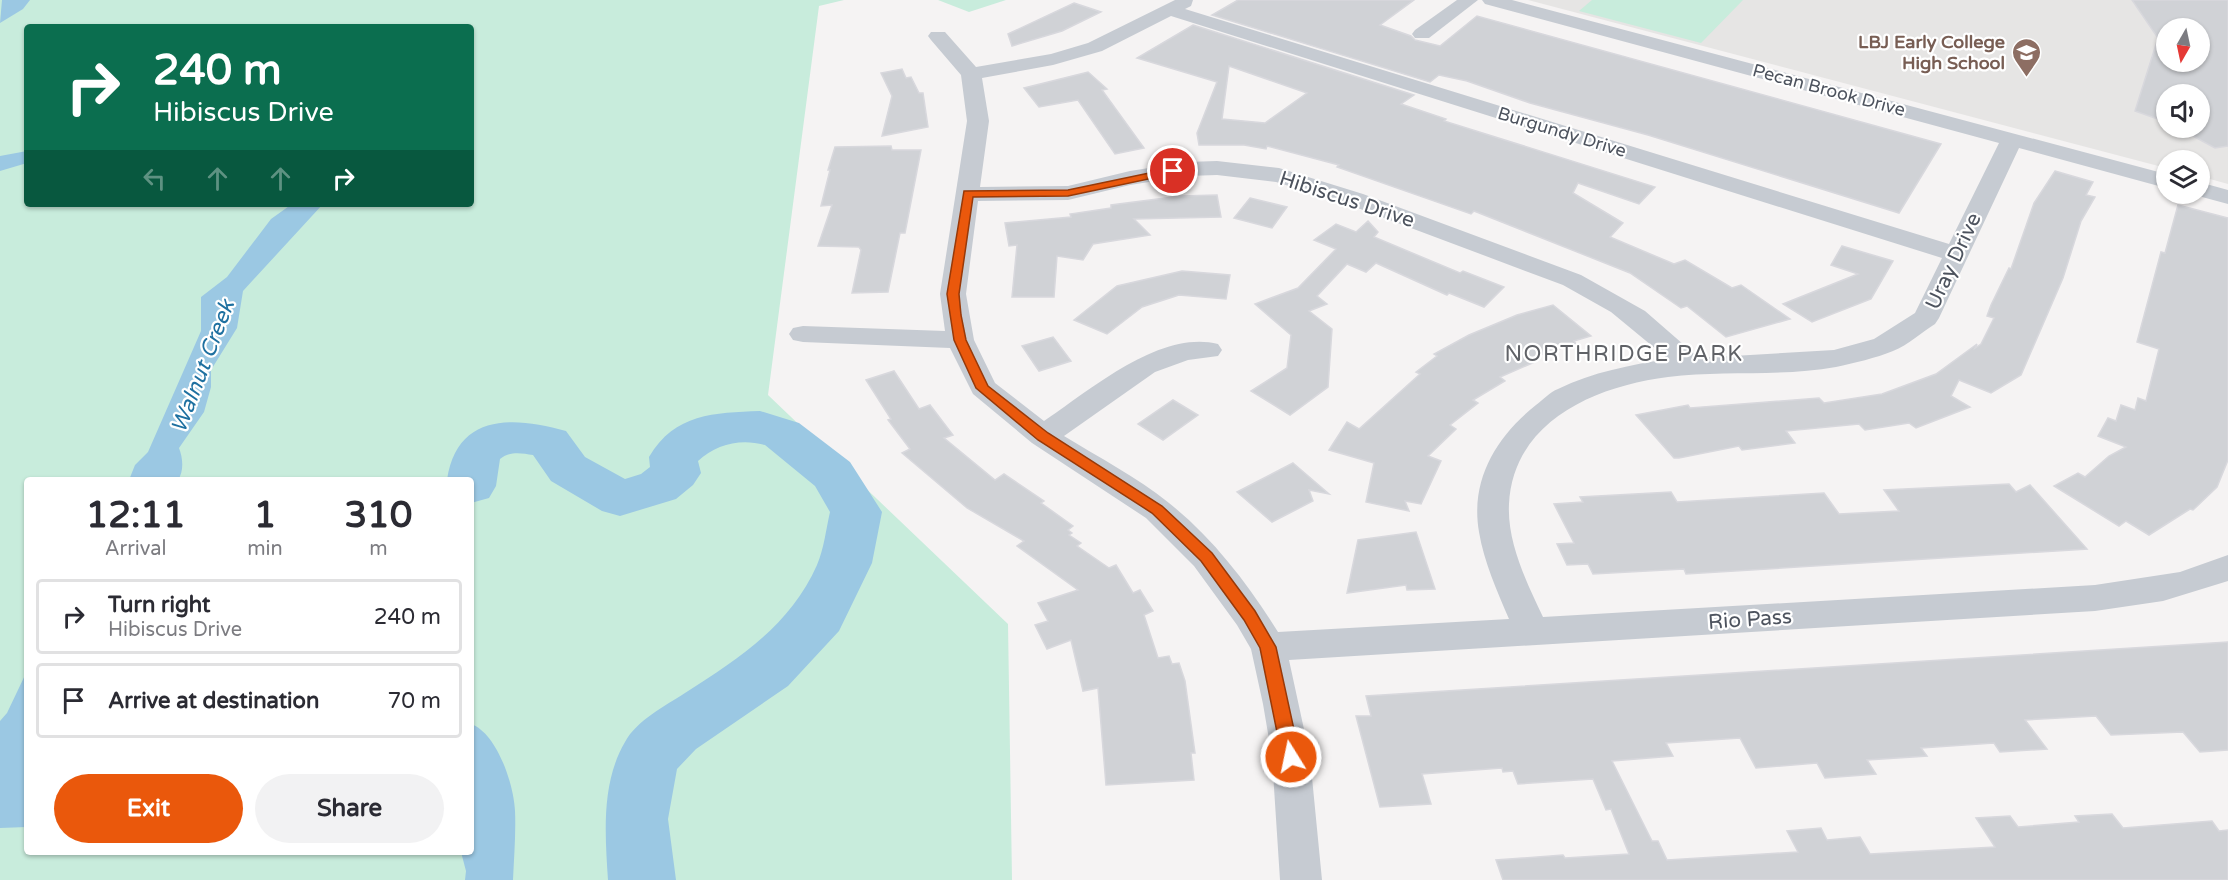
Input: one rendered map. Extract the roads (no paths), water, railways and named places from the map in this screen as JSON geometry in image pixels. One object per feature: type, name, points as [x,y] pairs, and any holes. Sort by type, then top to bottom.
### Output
[{"type":"street","points":[[1422,34],[1469,0]]},
{"type":"street","name":"Pecan Brook Drive","points":[[1491,0],[2156,178]]},
{"type":"street","points":[[971,74],[1076,53],[1116,39],[1179,5]]},
{"type":"street","name":"Burgundy Drive","points":[[1179,5],[1955,254]]},
{"type":"street","points":[[938,36],[971,74],[978,121],[953,294],[960,340],[983,388],[1043,436],[1157,510],[1188,537],[1230,589],[1268,647],[1291,757],[1301,880]]},
{"type":"street","name":"Uray Drive","points":[[1533,633],[1504,569],[1496,543],[1492,511],[1494,487],[1511,444],[1541,412],[1586,387],[1615,377],[1690,366],[1833,358],[1888,345],[1910,333],[1926,318],[2012,139]]},
{"type":"street","name":"Hibiscus Drive","points":[[968,194],[1068,193],[1130,178],[1187,169],[1217,168],[1279,175],[1355,199],[1572,280],[1606,295],[1654,330],[1690,366]]},
{"type":"street","points":[[2210,192],[2228,197]]},
{"type":"street","points":[[803,334],[960,340]]},
{"type":"street","points":[[1043,436],[1145,366],[1184,352],[1208,350]]},
{"type":"street","name":"Rio Pass","points":[[1268,647],[2096,598],[2177,586],[2207,578],[2228,567]]},
{"type":"water","points":[[2,0],[30,0],[23,9],[0,23]]},
{"type":"water","points":[[24,152],[24,164],[0,171],[0,156]]},
{"type":"water","name":"Walnut Creek","points":[[288,207],[320,207],[243,291],[237,328],[211,370],[211,387],[204,412],[179,448],[182,464],[179,477],[130,477],[135,465],[148,452],[201,331],[201,297],[227,277],[271,219]]},
{"type":"water","points":[[24,677],[24,827],[0,828],[0,721],[7,713]]},
{"type":"water","points":[[474,726],[489,738],[496,749],[511,788],[515,819],[513,880],[465,880],[466,871],[462,855],[474,855]]},
{"type":"waterway","points":[[472,477],[476,457],[489,443],[499,439],[530,438],[549,442],[568,469],[620,498],[658,487],[676,473],[673,457],[689,442],[711,429],[760,427],[782,434],[833,474],[856,512],[845,563],[819,616],[768,669],[675,731],[648,758],[636,819],[642,880]]},
{"type":"place","name":"LBJ Early College High School","points":[[2026,78]]},
{"type":"district","name":"NORTHRIDGE PARK","points":[[1624,353]]}]
